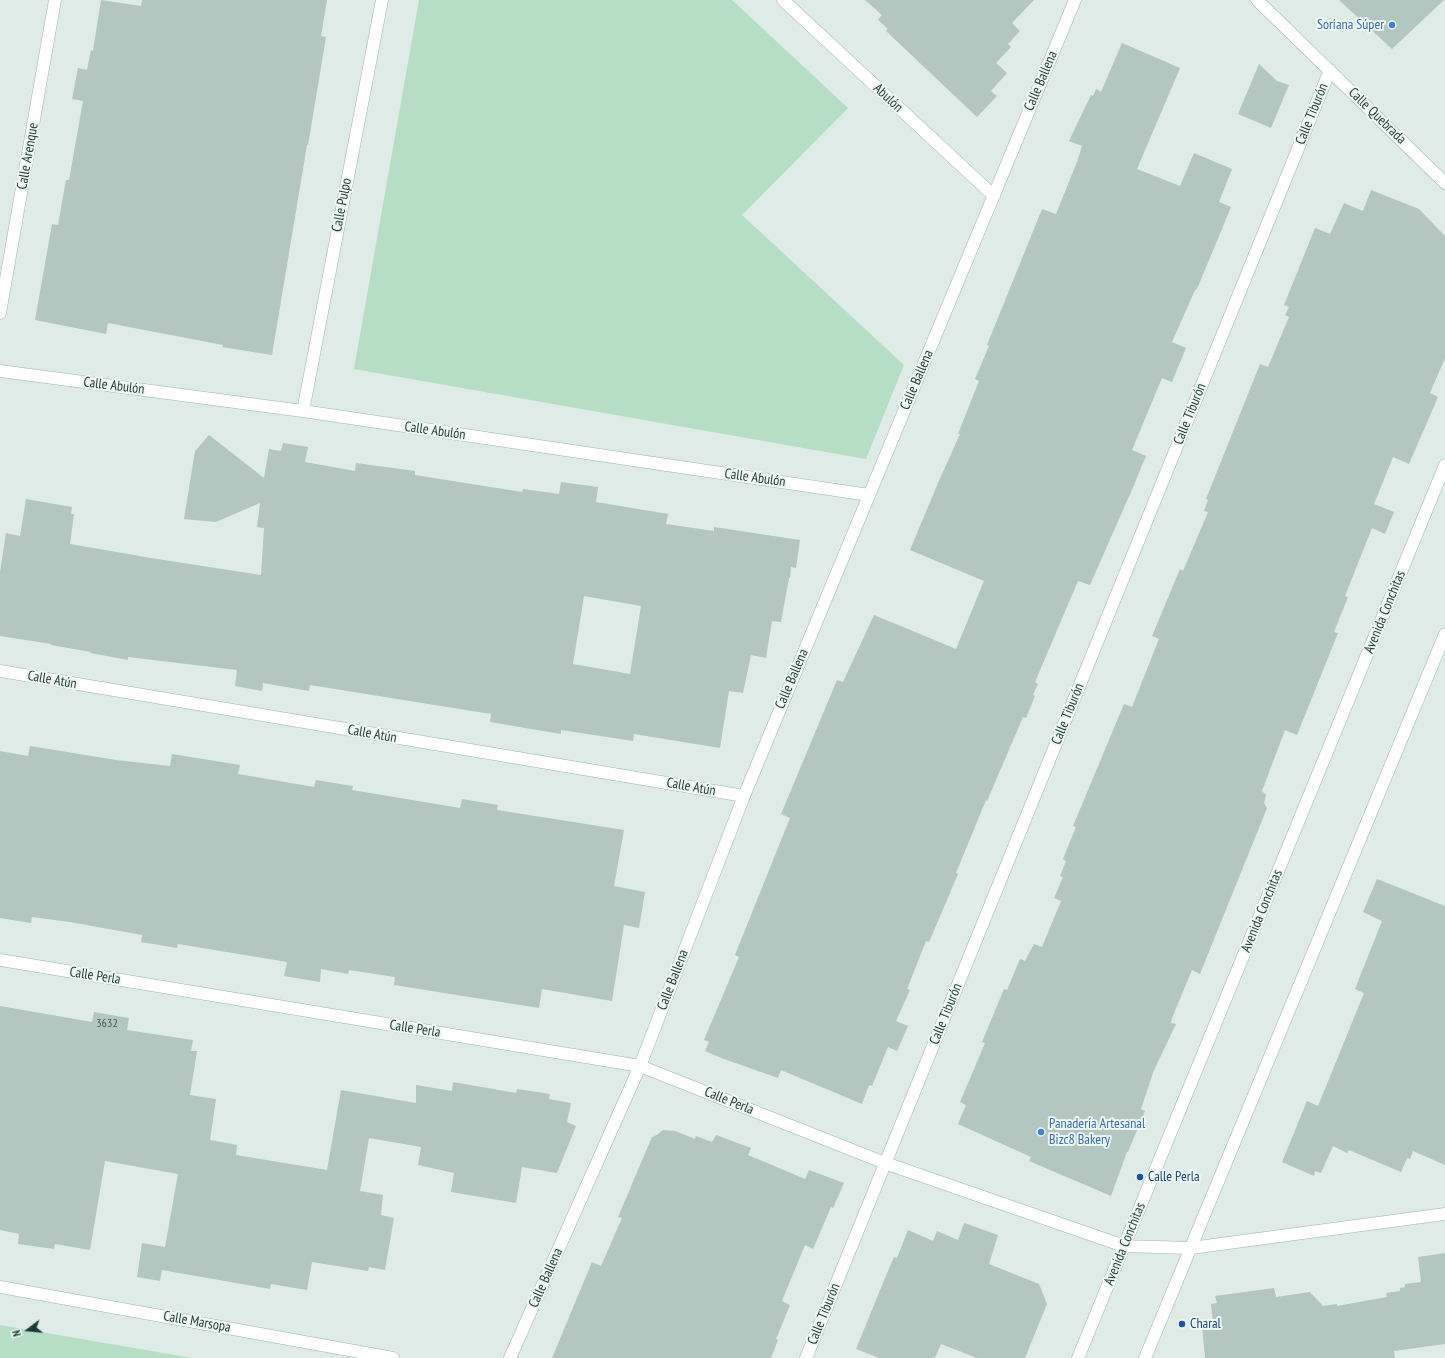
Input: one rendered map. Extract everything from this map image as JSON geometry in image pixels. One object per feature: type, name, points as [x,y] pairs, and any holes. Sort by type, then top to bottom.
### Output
[{"type":"street","name":"Calle Arenque","points":[[0,313],[55,0]]},
{"type":"street","name":"Calle Pulpo","points":[[303,411],[382,0]]},
{"type":"street","name":"Abulón","points":[[782,0],[994,196]]},
{"type":"street","name":"Calle Ballena","points":[[510,1358],[640,1066],[744,796],[1075,0]]},
{"type":"street","name":"Calle Quebrada","points":[[1257,0],[1445,183]]},
{"type":"street","name":"Calle Tiburón","points":[[806,1358],[1330,70]]},
{"type":"street","name":"Calle Abulón","points":[[0,371],[303,411],[869,495]]},
{"type":"street","name":"Avenida Conchitas","points":[[1078,1358],[1445,465]]},
{"type":"street","points":[[1145,1358],[1445,634]]},
{"type":"street","name":"Calle Atún","points":[[0,671],[744,796]]},
{"type":"street","name":"Calle Perla","points":[[0,960],[640,1066],[885,1163],[1124,1246],[1191,1248],[1445,1214]]},
{"type":"street","name":"Calle Marsopa","points":[[0,1287],[394,1358]]},
{"type":"green space","points":[[419,0],[732,0],[848,108],[742,215],[904,365],[866,459],[354,369]]},
{"type":"green space","points":[[0,1325],[192,1358],[0,1358]]},
{"type":"building","points":[[101,0],[141,6],[142,0],[327,0],[321,36],[326,37],[272,355],[222,347],[223,345],[108,323],[106,334],[35,320],[52,224],[58,225],[66,180],[69,180],[83,101],[72,99],[78,68],[87,70],[91,50],[93,51]]},
{"type":"building","points":[[865,0],[1034,0],[1012,23],[1020,31],[1008,44],[1011,47],[996,63],[1007,73],[991,91],[997,96],[977,117],[886,31],[888,29],[878,20],[882,15]]},
{"type":"building","name":"Soriana Súper","points":[[1339,0],[1444,0],[1392,49]]},
{"type":"building","points":[[1122,43],[1180,68],[1137,169],[1180,186],[1194,153],[1232,169],[1219,202],[1231,207],[1197,289],[1195,290],[1172,342],[1186,348],[1172,382],[1162,378],[1132,450],[1146,456],[1090,585],[1078,581],[1035,682],[1038,684],[1033,695],[1035,696],[1026,718],[1023,717],[987,801],[986,800],[956,873],[958,874],[929,942],[926,941],[907,989],[910,990],[896,1021],[908,1026],[897,1051],[888,1047],[872,1086],[869,1085],[862,1104],[781,1070],[778,1078],[724,1059],[705,1051],[709,1042],[704,1040],[739,957],[735,955],[790,818],[781,814],[837,680],[843,682],[874,615],[956,649],[984,581],[910,550],[960,434],[958,434],[979,381],[975,379],[989,346],[987,345],[1042,209],[1056,214],[1077,162],[1082,146],[1069,141],[1091,95],[1093,96],[1096,89],[1101,92]]},
{"type":"building","points":[[1259,64],[1277,81],[1289,85],[1271,128],[1238,114]]},
{"type":"building","points":[[1371,190],[1419,209],[1445,236],[1445,358],[1430,393],[1438,397],[1409,464],[1393,457],[1374,504],[1394,512],[1385,534],[1372,528],[1345,596],[1348,597],[1334,632],[1338,633],[1297,735],[1285,730],[1262,791],[1266,795],[1264,803],[1267,808],[1200,974],[1192,970],[1172,1018],[1171,1023],[1176,1024],[1154,1070],[1141,1109],[1145,1111],[1127,1152],[1111,1196],[1029,1161],[1031,1157],[958,1124],[966,1105],[960,1102],[985,1043],[982,1042],[1004,989],[1007,990],[1020,959],[1025,961],[1034,944],[1042,947],[1061,901],[1054,898],[1063,877],[1060,876],[1066,861],[1063,859],[1076,827],[1073,826],[1124,704],[1132,707],[1159,639],[1152,636],[1180,569],[1183,571],[1208,512],[1204,511],[1208,500],[1206,499],[1260,364],[1268,367],[1289,317],[1285,315],[1289,307],[1284,305],[1315,228],[1330,234],[1344,203],[1363,211]]},
{"type":"building","points":[[209,435],[264,478],[269,449],[281,451],[283,443],[308,447],[305,462],[355,471],[356,463],[415,471],[415,475],[522,492],[523,489],[559,494],[561,482],[598,487],[596,502],[668,514],[666,524],[714,531],[714,527],[800,540],[796,568],[791,567],[781,622],[772,621],[766,658],[751,655],[743,693],[729,691],[720,748],[634,734],[633,741],[561,730],[561,734],[490,722],[491,714],[310,685],[309,691],[263,683],[262,691],[235,686],[237,670],[128,657],[128,660],[51,644],[0,636],[0,572],[6,533],[20,536],[26,499],[72,507],[71,514],[74,514],[70,544],[261,575],[264,528],[257,527],[260,503],[216,522],[184,519],[195,451]],"holes":[[[584,596],[641,606],[630,674],[573,664]]]},
{"type":"building","points":[[30,746],[116,760],[170,766],[172,754],[240,765],[238,774],[314,787],[316,780],[353,786],[352,790],[460,808],[462,799],[498,805],[497,810],[624,830],[614,886],[645,892],[639,928],[624,925],[612,1001],[542,989],[539,1008],[394,985],[395,977],[349,970],[348,974],[321,969],[320,982],[284,976],[287,962],[178,944],[177,948],[141,942],[142,935],[70,922],[32,917],[31,923],[0,918],[0,751],[28,756]]},
{"type":"building","points":[[1377,879],[1445,906],[1445,1165],[1413,1151],[1410,1159],[1407,1158],[1401,1172],[1349,1150],[1347,1153],[1333,1146],[1321,1173],[1315,1171],[1314,1176],[1282,1162],[1307,1101],[1318,1106],[1364,993],[1355,989],[1382,921],[1363,912]]},
{"type":"building","points":[[0,1006],[92,1022],[94,1012],[129,1018],[127,1030],[193,1040],[191,1051],[197,1051],[190,1095],[216,1099],[210,1140],[237,1145],[236,1155],[327,1170],[341,1090],[416,1103],[416,1085],[452,1091],[453,1082],[516,1093],[517,1089],[550,1094],[549,1099],[571,1103],[567,1122],[576,1126],[557,1173],[522,1167],[516,1203],[451,1192],[454,1173],[418,1165],[421,1147],[369,1138],[360,1191],[383,1195],[381,1215],[394,1218],[385,1270],[369,1267],[368,1271],[312,1262],[307,1290],[271,1284],[270,1289],[162,1270],[160,1281],[137,1277],[142,1243],[165,1247],[178,1174],[105,1161],[90,1250],[55,1244],[54,1249],[18,1244],[19,1234],[0,1230]]},
{"type":"building","points":[[663,1130],[675,1131],[695,1139],[696,1136],[712,1142],[716,1135],[751,1148],[748,1155],[805,1179],[809,1170],[844,1183],[833,1208],[831,1207],[813,1249],[805,1245],[782,1301],[790,1305],[776,1339],[778,1340],[771,1358],[552,1358],[592,1262],[601,1266],[622,1218],[618,1217],[652,1137]]},
{"type":"building","points":[[964,1223],[998,1235],[989,1264],[1039,1284],[1047,1304],[1025,1358],[977,1358],[941,1344],[935,1358],[879,1358],[856,1349],[894,1257],[897,1258],[908,1230],[933,1241],[937,1231],[958,1240]]},
{"type":"building","points":[[1445,1253],[1445,1344],[1394,1351],[1395,1358],[1205,1358],[1202,1325],[1213,1323],[1211,1304],[1217,1303],[1215,1296],[1274,1288],[1276,1297],[1310,1292],[1323,1306],[1337,1304],[1337,1306],[1387,1297],[1386,1293],[1400,1291],[1400,1288],[1405,1287],[1405,1284],[1421,1282],[1418,1257]]},
{"type":"place","name":"Soriana Súper","points":[[1392,25]]},
{"type":"place","name":"Panadería Artesanal Bizc8 Bakery","points":[[1041,1132]]},
{"type":"place","name":"Calle Perla","points":[[1140,1177]]},
{"type":"place","name":"Charal","points":[[1182,1324]]}]
